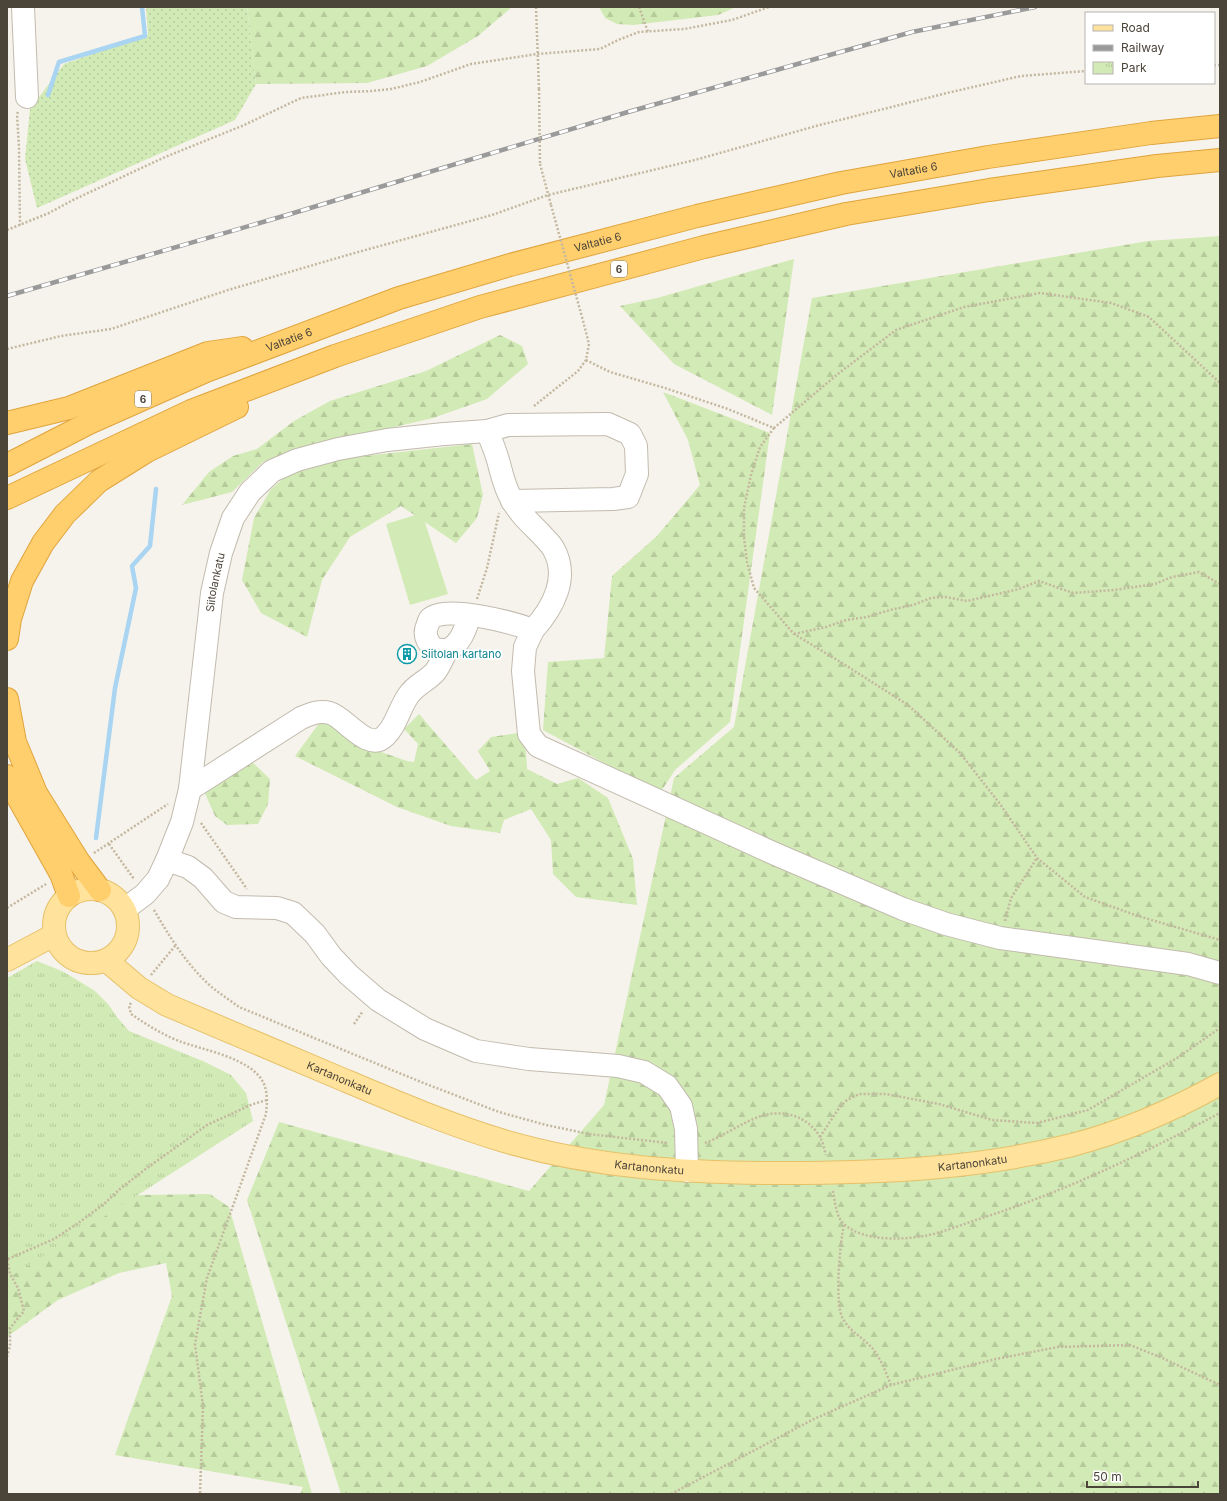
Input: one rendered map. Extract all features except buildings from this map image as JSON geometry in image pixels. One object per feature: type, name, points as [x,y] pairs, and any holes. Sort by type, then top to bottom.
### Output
[{"type":"highway","name":"Valtatie 6","points":[[7,465],[89,423],[206,371],[400,298],[510,265],[704,215],[842,183],[988,157],[1151,133],[1220,126]]},
{"type":"highway","name":"6","points":[[7,498],[192,411],[335,356],[480,307],[704,247],[846,214],[989,190],[1142,168],[1220,160]]},
{"type":"highway","points":[[7,639],[10,619],[22,581],[43,543],[65,514],[99,482],[147,451],[242,404],[480,307]]},
{"type":"highway","points":[[7,423],[69,408],[208,352],[283,342]]},
{"type":"highway","points":[[7,699],[15,742],[36,793],[79,862],[100,890]]},
{"type":"highway","points":[[7,776],[61,874],[69,896]]},
{"type":"main road","points":[[84,889],[100,890],[114,897],[125,908],[129,923],[127,938],[119,952],[107,961],[94,964],[81,963],[69,957],[64,952],[54,935],[53,924],[61,903],[69,896],[84,889]]},
{"type":"main road","points":[[7,960],[54,935]]},
{"type":"main road","name":"Kartanonkatu","points":[[107,961],[139,988],[167,1005],[441,1119],[502,1141],[564,1157],[626,1166],[687,1171],[837,1173],[967,1164],[1028,1154],[1074,1144],[1166,1111],[1220,1084]]},
{"type":"street","points":[[22,7],[27,97]]},
{"type":"street","name":"Siitolankatu","points":[[125,908],[145,894],[158,879],[182,822],[188,796],[212,593],[221,553],[233,518],[250,492],[272,470],[297,460],[338,449],[386,440],[487,431],[508,425],[608,424],[630,434],[636,446],[637,474],[628,497],[614,499],[508,494]]},
{"type":"street","points":[[487,431],[498,459],[508,494],[519,512],[553,547],[561,566],[560,583],[552,607],[533,630],[525,647],[523,671],[529,734],[538,746],[903,910],[946,924],[1000,938],[1188,964],[1220,973]]},
{"type":"street","points":[[447,650],[434,649],[427,641],[425,629],[430,619],[441,614],[455,612],[514,623],[533,630]]},
{"type":"street","points":[[188,796],[301,718],[317,711],[332,714],[363,737],[375,741],[384,738],[390,730],[406,698],[414,687],[436,671],[447,650],[456,644],[465,632],[470,615]]},
{"type":"street","points":[[167,860],[188,866],[203,878],[224,902],[236,907],[277,908],[293,913],[315,934],[331,956],[349,975],[378,1000],[425,1029],[476,1051],[529,1059],[618,1066],[644,1072],[667,1086],[681,1106],[686,1129],[687,1171]]},
{"type":"path","points":[[508,425],[578,371],[586,360],[589,344],[540,164],[536,7]]},
{"type":"path","points":[[639,7],[648,32]]},
{"type":"path","points":[[7,230],[49,213],[73,200],[166,157],[242,126],[301,98],[346,92],[391,89],[420,82],[471,64],[537,54],[600,49],[639,32],[684,29],[732,20],[769,7]]},
{"type":"path","points":[[7,349],[61,336],[111,329],[228,290],[492,215],[548,195],[695,160],[816,126],[962,89],[1021,76],[1085,71]]},
{"type":"path","points":[[20,225],[17,114],[27,97]]},
{"type":"path","points":[[1220,383],[1149,316],[1111,303],[1040,293],[964,307],[896,330],[839,373],[774,428],[760,447],[751,475],[744,508],[744,537],[747,562],[754,588],[794,634],[908,705],[960,753],[1000,804],[1037,858],[1085,897],[1138,916],[1220,940]]},
{"type":"path","points":[[586,360],[610,372],[728,409],[774,428]]},
{"type":"path","points":[[470,615],[487,568],[508,494]]},
{"type":"path","points":[[794,634],[826,627],[846,620],[867,617],[913,605],[931,598],[946,597],[967,601],[1019,588],[1039,581],[1073,593],[1114,590],[1155,584],[1172,577],[1199,572],[1220,584]]},
{"type":"path","points":[[79,862],[188,796],[260,907]]},
{"type":"path","points":[[1000,938],[1011,898],[1037,858]]},
{"type":"path","points":[[7,908],[61,874]]},
{"type":"path","points":[[131,1014],[148,1026],[178,1041],[225,1056],[244,1064],[264,1083],[267,1100],[266,1114],[207,1278],[195,1344],[203,1406],[200,1494]]},
{"type":"path","points":[[820,1137],[846,1100],[859,1094],[886,1094],[939,1104],[992,1120],[1030,1123],[1037,1123],[1088,1110],[1177,1058],[1220,1028]]},
{"type":"path","points":[[7,1357],[10,1346],[10,1328],[24,1311],[18,1288],[10,1274],[7,1259],[54,1239],[78,1224],[147,1168],[207,1125],[252,1104],[267,1100]]},
{"type":"path","points":[[833,1192],[837,1212],[844,1225],[866,1236],[890,1239],[924,1236],[1018,1206],[1078,1184],[1155,1148],[1220,1113]]},
{"type":"path","points":[[844,1225],[840,1240],[838,1295],[842,1318],[855,1334],[873,1349],[885,1369],[891,1385]]},
{"type":"path","points":[[671,1494],[814,1419],[891,1385],[996,1359],[1058,1348],[1130,1346],[1160,1357],[1220,1385]]},
{"type":"green space","points":[[146,7],[247,7],[256,84],[235,120],[37,208],[25,159],[30,109],[64,64],[148,35]]},
{"type":"green space","points":[[247,7],[512,7],[478,36],[427,66],[367,83],[256,84]]},
{"type":"green space","points":[[599,7],[736,7],[718,15],[633,25],[617,24],[605,18]]},
{"type":"green space","points":[[1220,236],[1220,1494],[341,1494],[247,1200],[279,1122],[529,1191],[604,1105],[674,778],[734,727],[812,298],[1148,241]]},
{"type":"green space","points":[[794,259],[772,415],[674,364],[620,306],[657,298]]},
{"type":"green space","points":[[500,335],[522,346],[528,364],[487,399],[433,418],[304,448],[263,462],[232,492],[182,505],[209,472],[233,456],[257,449],[294,421],[330,401],[426,371]]},
{"type":"green space","points":[[663,392],[770,433],[730,722],[675,770],[660,793],[543,730],[548,662],[604,658],[612,576],[657,536],[700,485],[688,440]]},
{"type":"green space","points":[[472,444],[483,495],[477,518],[456,543],[401,506],[350,537],[322,580],[307,637],[261,613],[242,580],[254,518],[271,489],[302,463]]},
{"type":"green space","points":[[422,513],[448,594],[410,605],[386,524]]},
{"type":"green space","points":[[419,714],[476,780],[490,771],[478,751],[491,737],[518,733],[526,751],[527,769],[557,784],[578,778],[608,798],[633,859],[637,905],[576,897],[553,874],[551,840],[531,809],[504,820],[500,833],[451,826],[397,807],[295,756],[323,718],[361,745],[414,762],[418,744],[404,729]]},
{"type":"green space","points":[[250,760],[270,779],[268,804],[258,824],[227,825],[215,816],[204,791]]},
{"type":"green space","points":[[37,961],[64,972],[95,991],[108,1004],[129,1031],[205,1062],[231,1075],[246,1093],[253,1121],[7,1279],[7,978]]},
{"type":"green space","points":[[210,1194],[229,1207],[312,1494],[300,1494],[303,1487],[115,1455],[172,1296],[166,1263],[119,1273],[58,1300],[7,1337],[7,1230],[89,1215],[139,1195]]},
{"type":"waterway","points":[[48,95],[59,62],[145,36],[142,7]]},
{"type":"waterway","points":[[96,838],[115,688],[136,588],[132,566],[150,546],[156,489]]},
{"type":"railway","points":[[7,296],[287,215],[628,112],[801,63],[912,32],[1035,7]]},
{"type":"place","name":"Siitolan kartano","points":[[407,654]]}]
